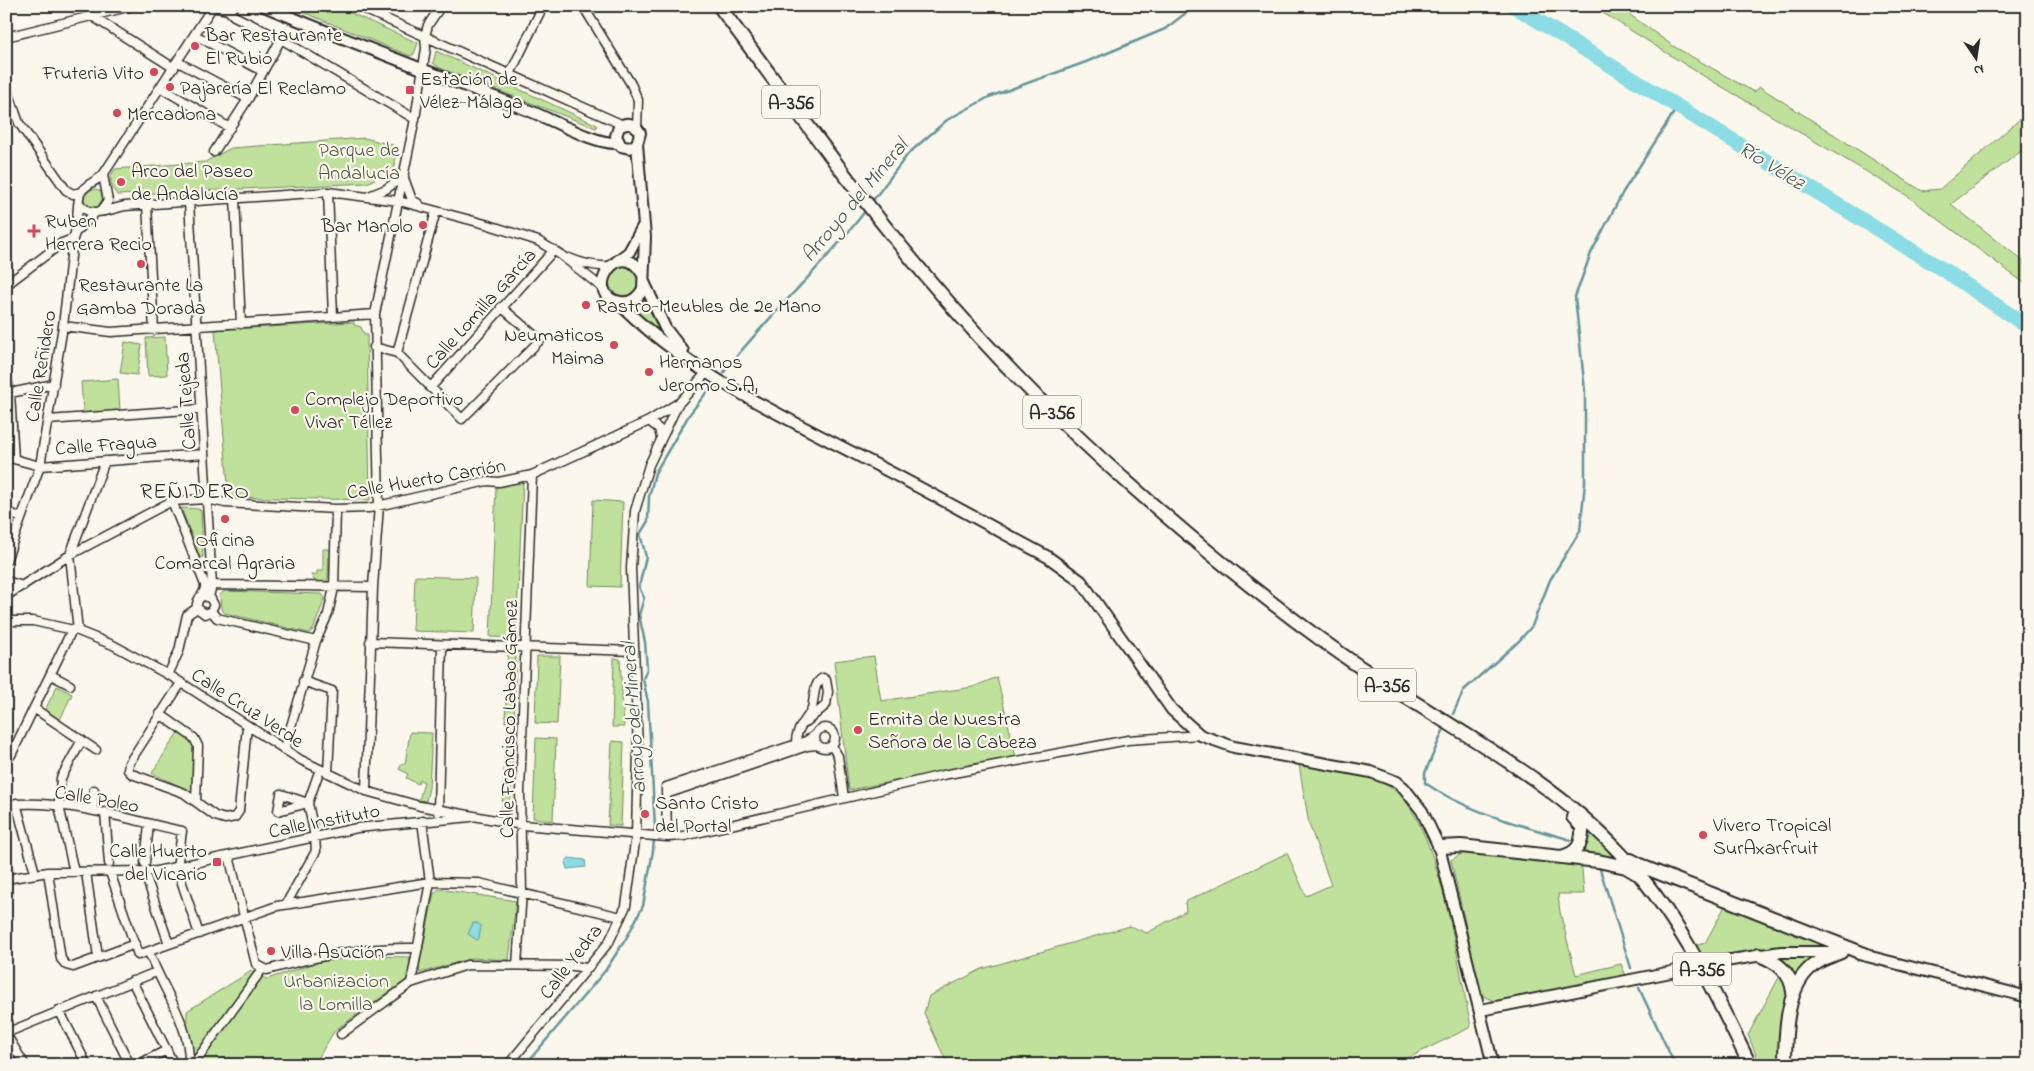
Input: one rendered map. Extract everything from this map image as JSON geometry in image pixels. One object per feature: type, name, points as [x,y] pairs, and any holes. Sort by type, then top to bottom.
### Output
[{"type":"main road","name":"A-356","points":[[719,6],[875,213],[929,280],[986,344],[1057,417],[1142,495],[1253,587],[1370,674],[1528,773],[1603,835],[1622,854]]},
{"type":"main road","points":[[1548,790],[1582,827],[1581,844],[1575,852],[1559,857]]},
{"type":"main road","points":[[1440,847],[1461,846],[1598,861],[1626,867],[1644,879]]},
{"type":"main road","points":[[1622,854],[1644,879]]},
{"type":"main road","points":[[1622,854],[1646,868],[1867,956]]},
{"type":"main road","name":"A-356","points":[[1644,879],[1670,914],[1698,959],[1750,1065]]},
{"type":"main road","points":[[1794,992],[1808,970],[1816,963],[1841,952]]},
{"type":"main road","points":[[1759,955],[1772,960],[1783,968],[1790,978],[1794,992],[1785,1065]]},
{"type":"street","points":[[6,37],[132,6]]},
{"type":"street","points":[[6,85],[19,122],[29,140],[66,190],[73,194],[81,192],[93,184],[103,174],[214,6],[229,7],[234,16],[280,39],[415,120]]},
{"type":"street","points":[[264,6],[606,144],[618,143],[633,146]]},
{"type":"street","points":[[277,6],[292,18]]},
{"type":"street","points":[[357,6],[626,127],[640,139],[633,146]]},
{"type":"street","points":[[366,791],[372,587],[379,505],[374,347],[375,314],[415,120],[426,48],[425,36],[428,24],[441,6]]},
{"type":"street","points":[[510,74],[543,6]]},
{"type":"street","points":[[583,6],[631,84],[638,100],[638,107],[618,143]]},
{"type":"street","points":[[92,16],[176,65],[248,99]]},
{"type":"street","points":[[195,36],[262,71]]},
{"type":"street","points":[[214,152],[248,99],[280,39]]},
{"type":"street","points":[[161,88],[230,128]]},
{"type":"street","points":[[580,132],[605,135],[626,127]]},
{"type":"street","points":[[616,301],[633,300],[639,296],[644,279],[646,260],[641,172],[633,146]]},
{"type":"street","points":[[6,285],[75,235],[98,212],[106,207],[103,174]]},
{"type":"street","points":[[367,197],[386,189],[404,176]]},
{"type":"street","points":[[404,176],[412,200],[428,208],[538,241],[583,264],[600,267],[629,262],[635,264],[644,279],[665,328],[696,364]]},
{"type":"street","points":[[93,184],[106,191],[125,206]]},
{"type":"street","points":[[81,192],[80,204],[83,209],[98,212],[125,206],[328,192],[398,201],[428,208]]},
{"type":"street","points":[[328,192],[334,316]]},
{"type":"street","points":[[235,198],[241,324]]},
{"type":"street","name":"Calle Tejeda","points":[[189,202],[212,586],[210,597]]},
{"type":"street","name":"Calle Reñidero","points":[[6,561],[40,466],[63,326],[80,204]]},
{"type":"street","points":[[147,205],[154,330]]},
{"type":"street","points":[[397,353],[408,321],[436,211]]},
{"type":"street","points":[[605,290],[604,277],[613,264],[629,252],[644,226]]},
{"type":"street","points":[[557,252],[605,290],[657,338],[707,372],[810,431],[1048,557],[1081,581],[1166,703],[1187,726],[1200,735],[1234,747],[1294,756],[1384,776],[1397,782],[1412,797],[1440,847],[1493,1065]]},
{"type":"street","name":"Calle Lomilla García","points":[[430,388],[501,307],[557,252]]},
{"type":"street","points":[[374,347],[397,353],[462,419],[540,340],[501,307]]},
{"type":"street","points":[[63,326],[111,332],[375,314]]},
{"type":"street","points":[[680,402],[707,372]]},
{"type":"street","points":[[6,374],[10,393],[10,458]]},
{"type":"street","points":[[10,393],[54,384]]},
{"type":"street","name":"Calle Huerto Carrión","points":[[6,596],[70,555],[172,501],[207,499],[226,503],[336,510],[369,508],[487,481],[499,482],[532,474],[650,420],[680,402]]},
{"type":"street","name":"Calle Yedra","points":[[508,1065],[609,942],[626,906],[636,835],[638,750],[631,568],[635,511],[649,465],[680,402]]},
{"type":"street","points":[[48,420],[202,410]]},
{"type":"street","points":[[650,420],[659,429],[661,438]]},
{"type":"street","name":"Calle Fragua","points":[[10,458],[40,466],[204,454]]},
{"type":"street","points":[[6,759],[11,755],[75,631],[70,555],[105,461]]},
{"type":"street","name":"Calle Francisco Labao Gámez","points":[[517,965],[522,892],[520,792],[532,474]]},
{"type":"street","points":[[172,501],[205,585],[205,592],[197,600],[196,608]]},
{"type":"street","points":[[284,750],[302,681],[328,614],[334,588],[336,510]]},
{"type":"street","points":[[6,511],[21,518]]},
{"type":"street","points":[[6,581],[23,586]]},
{"type":"street","points":[[212,586],[372,587]]},
{"type":"street","points":[[200,597],[210,597],[214,605],[211,611]]},
{"type":"street","points":[[196,608],[201,613],[211,611]]},
{"type":"street","points":[[168,675],[179,651],[189,612],[196,608]]},
{"type":"street","points":[[211,611],[217,618],[316,641]]},
{"type":"street","name":"Calle Cruz Verde","points":[[6,622],[33,621],[75,631],[113,645],[168,675],[284,750],[366,791],[426,807],[522,825],[636,835],[684,836],[943,775],[1128,740],[1200,735]]},
{"type":"street","points":[[370,642],[634,651]]},
{"type":"street","points":[[428,819],[438,816],[442,644]]},
{"type":"street","points":[[51,675],[70,685]]},
{"type":"street","points":[[796,744],[800,728],[826,706],[828,692],[826,680],[823,678],[817,683],[806,722]]},
{"type":"street","points":[[302,681],[332,690],[328,773]]},
{"type":"street","points":[[181,683],[129,763],[128,770],[132,774],[172,787],[196,801],[216,816],[225,819],[235,817],[239,811],[247,726]]},
{"type":"street","points":[[35,709],[96,750]]},
{"type":"street","points":[[160,714],[194,738],[198,746],[196,801]]},
{"type":"street","points":[[822,728],[832,731],[835,737],[832,746],[826,749],[817,745],[806,746],[666,791],[796,744],[815,735],[822,728]]},
{"type":"street","points":[[815,735],[817,745]]},
{"type":"street","points":[[74,872],[59,806],[61,778],[82,740]]},
{"type":"street","points":[[832,746],[838,756],[844,798]]},
{"type":"street","points":[[286,904],[316,851],[316,837],[308,804],[320,769]]},
{"type":"street","points":[[92,810],[94,790]]},
{"type":"street","points":[[666,791],[667,837]]},
{"type":"street","points":[[16,804],[35,873]]},
{"type":"street","name":"Calle Poleo","points":[[6,805],[59,806],[92,810],[182,831],[177,868]]},
{"type":"street","points":[[411,983],[430,882],[426,807]]},
{"type":"street","points":[[105,812],[109,863]]},
{"type":"street","name":"Calle Cruz Verde","points":[[428,819],[476,816]]},
{"type":"street","name":"Calle Instituto","points":[[229,856],[357,828],[428,819]]},
{"type":"street","points":[[145,863],[149,824]]},
{"type":"street","points":[[6,879],[48,872],[144,871],[177,868],[229,856],[256,964],[265,969]]},
{"type":"street","points":[[177,868],[199,934]]},
{"type":"street","points":[[144,871],[169,944]]},
{"type":"street","points":[[48,872],[60,959],[66,965],[73,967],[135,944]]},
{"type":"street","points":[[86,872],[98,957]]},
{"type":"street","points":[[110,872],[138,955],[286,904],[430,882],[479,883],[621,917]]},
{"type":"street","points":[[193,1065],[265,969],[315,956],[355,949],[418,948]]},
{"type":"street","points":[[1481,1010],[1719,962],[1759,955],[1801,951],[1841,952],[1867,956],[2028,997]]},
{"type":"street","points":[[149,952],[156,972],[180,1018],[190,1053],[189,1065]]},
{"type":"street","points":[[341,1034],[411,983],[467,965],[574,966],[586,968]]},
{"type":"street","points":[[24,1065],[6,1033],[156,972]]},
{"type":"street","points":[[132,981],[174,1065]]},
{"type":"street","points":[[96,996],[130,1065]]},
{"type":"street","points":[[59,1010],[87,1065]]},
{"type":"street","points":[[137,1065],[166,1050]]},
{"type":"green space","points":[[288,6],[335,6],[418,43],[414,54],[410,56]]},
{"type":"green space","points":[[1592,6],[1618,6],[1673,46],[1754,92],[1760,87],[1922,191],[1940,189],[2028,112],[2028,146],[1951,204],[2028,265],[2028,286],[1906,195],[1697,72]]},
{"type":"green space","points":[[436,51],[597,125],[596,128],[440,68],[433,63]]},
{"type":"green space","name":"Parque de Andalucía","points":[[365,138],[396,146],[395,167],[368,183],[117,195],[112,187],[110,177],[115,169],[205,162],[231,148]]},
{"type":"green space","points":[[94,189],[101,192],[104,199],[101,206],[94,209],[87,206],[84,199],[87,192]]},
{"type":"green space","points":[[624,266],[635,270],[639,281],[635,292],[624,296],[613,292],[609,281],[613,270]]},
{"type":"green space","points":[[646,298],[662,334],[662,335],[631,308]]},
{"type":"green space","name":"Complejo Deportivo Vivar Téllez","points":[[354,322],[354,325],[361,327],[364,334],[367,334],[370,500],[229,497],[215,330]]},
{"type":"green space","points":[[165,337],[167,375],[148,376],[146,338]]},
{"type":"green space","points":[[125,342],[142,345],[137,375],[120,373]]},
{"type":"green space","points":[[118,379],[120,411],[83,413],[81,382]]},
{"type":"green space","points":[[523,482],[516,638],[490,637],[496,487]]},
{"type":"green space","points":[[593,500],[623,502],[620,587],[590,586]]},
{"type":"green space","points":[[181,508],[199,509],[201,511],[203,557],[200,558]]},
{"type":"green space","points":[[323,549],[329,549],[328,578],[326,582],[315,581],[311,575],[317,575],[317,571],[323,571]]},
{"type":"green space","points":[[415,576],[476,578],[474,633],[413,631]]},
{"type":"green space","points":[[224,591],[322,594],[325,598],[313,630],[309,633],[225,613],[221,609],[220,595]]},
{"type":"green space","points":[[508,654],[516,654],[514,722],[505,722]]},
{"type":"green space","points":[[537,656],[560,656],[557,724],[535,723]]},
{"type":"green space","points":[[874,656],[881,701],[973,687],[997,677],[1016,757],[849,790],[834,661]]},
{"type":"green space","points":[[614,658],[620,659],[624,727],[612,727]]},
{"type":"green space","points":[[57,686],[72,694],[60,720],[45,710]]},
{"type":"green space","points":[[178,732],[189,739],[196,750],[192,792],[152,773]]},
{"type":"green space","points":[[410,732],[432,733],[429,788],[426,801],[419,800],[424,782],[420,780],[418,784],[406,778],[408,774],[399,769],[402,764],[405,764]]},
{"type":"green space","points":[[506,737],[514,737],[510,811],[502,809]]},
{"type":"green space","points":[[536,738],[556,739],[553,821],[533,818]]},
{"type":"green space","points":[[612,741],[624,742],[621,826],[608,825]]},
{"type":"green space","points":[[1299,765],[1351,773],[1377,781],[1389,786],[1398,793],[1413,812],[1425,838],[1446,903],[1471,1027],[1394,1065],[948,1065],[924,1013],[929,996],[982,969],[1130,926],[1147,933],[1186,911],[1185,902],[1287,853],[1306,896],[1331,885],[1309,824]]},
{"type":"green space","points":[[1587,829],[1624,863],[1577,856],[1588,839]]},
{"type":"green space","points":[[1463,853],[1579,863],[1582,869],[1584,894],[1558,894],[1560,912],[1576,975],[1621,964],[1627,978],[1494,1001],[1481,995],[1451,860]]},
{"type":"green space","points":[[439,889],[516,901],[509,960],[473,958],[420,973],[419,968],[434,893]]},
{"type":"green space","points":[[1725,906],[1838,947],[1703,962],[1694,946],[1705,943]]},
{"type":"green space","points":[[1824,955],[1794,983],[1773,956]]},
{"type":"green space","name":"Urbanizacion la Lomilla","points":[[363,956],[410,957],[408,979],[335,1030],[314,1065],[193,1065],[193,1054],[187,1034],[187,1011],[253,970],[267,979],[319,962]]},
{"type":"green space","points":[[1782,972],[1787,986],[1780,1065],[1760,1065],[1748,1035]]},
{"type":"water","points":[[569,858],[585,860],[586,867],[567,869],[565,862]]},
{"type":"water","points":[[473,923],[478,923],[481,926],[477,940],[468,934]]},
{"type":"waterway","name":"Arroyo del Mineral","points":[[871,203],[908,154],[947,120],[989,97],[1086,62],[1165,29],[1195,6]]},
{"type":"waterway","name":"Río Vélez","points":[[1514,6],[1947,272],[2028,327]]},
{"type":"waterway","points":[[1453,714],[1464,690],[1519,641],[1532,626],[1550,580],[1580,531],[1585,483],[1585,391],[1575,297],[1591,253],[1623,192],[1678,106]]},
{"type":"waterway","name":"Arroyo del Mineral","points":[[724,372],[866,210]]},
{"type":"waterway","name":"arroyo del Mineral","points":[[525,1065],[605,971],[627,937],[643,906],[653,851],[655,827],[648,702],[643,679],[647,669],[645,642],[639,615],[644,598],[639,587],[646,557],[640,534],[648,521],[649,497],[655,473],[689,415],[713,384]]},
{"type":"waterway","points":[[1443,731],[1425,773],[1425,783],[1477,810],[1571,840]]},
{"type":"waterway","points":[[1599,866],[1631,968]]},
{"type":"waterway","points":[[1639,988],[1675,1065]]},
{"type":"place","name":"Bar Restaurante El Rubio","points":[[195,46]]},
{"type":"place","name":"Fruteria Vito","points":[[154,72]]},
{"type":"place","name":"Pajarería El Reclamo","points":[[170,87]]},
{"type":"place","name":"Estación de Vélez-Málaga","points":[[410,90]]},
{"type":"place","name":"Mercadona","points":[[117,113]]},
{"type":"place","name":"Arco del Paseo de Andalucía","points":[[121,182]]},
{"type":"place","name":"Bar Manolo","points":[[423,225]]},
{"type":"place","name":"Ruben Herrera Recio","points":[[34,231]]},
{"type":"place","name":"Restaurante La Gamba Dorada","points":[[141,264]]},
{"type":"place","name":"Rastro-Meubles de 2e Mano","points":[[586,305]]},
{"type":"place","name":"Neumaticos Maima","points":[[614,345]]},
{"type":"place","name":"Hermanos Jeromo S.A,","points":[[649,372]]},
{"type":"place","name":"Complejo Deportivo Vivar Téllez","points":[[295,410]]},
{"type":"place","name":"Oficina Comarcal Agraria","points":[[225,519]]},
{"type":"place","name":"Ermita de Nuestra Señora de la Cabeza","points":[[858,730]]},
{"type":"place","name":"Santo Cristo del Portal","points":[[645,814]]},
{"type":"place","name":"Vivero Tropical SurAxarfruit","points":[[1703,835]]},
{"type":"place","name":"Calle Huerto del Vicario","points":[[217,862]]},
{"type":"place","name":"Villa Asución","points":[[271,951]]},
{"type":"district","name":"REÑIDERO","points":[[195,490]]}]
